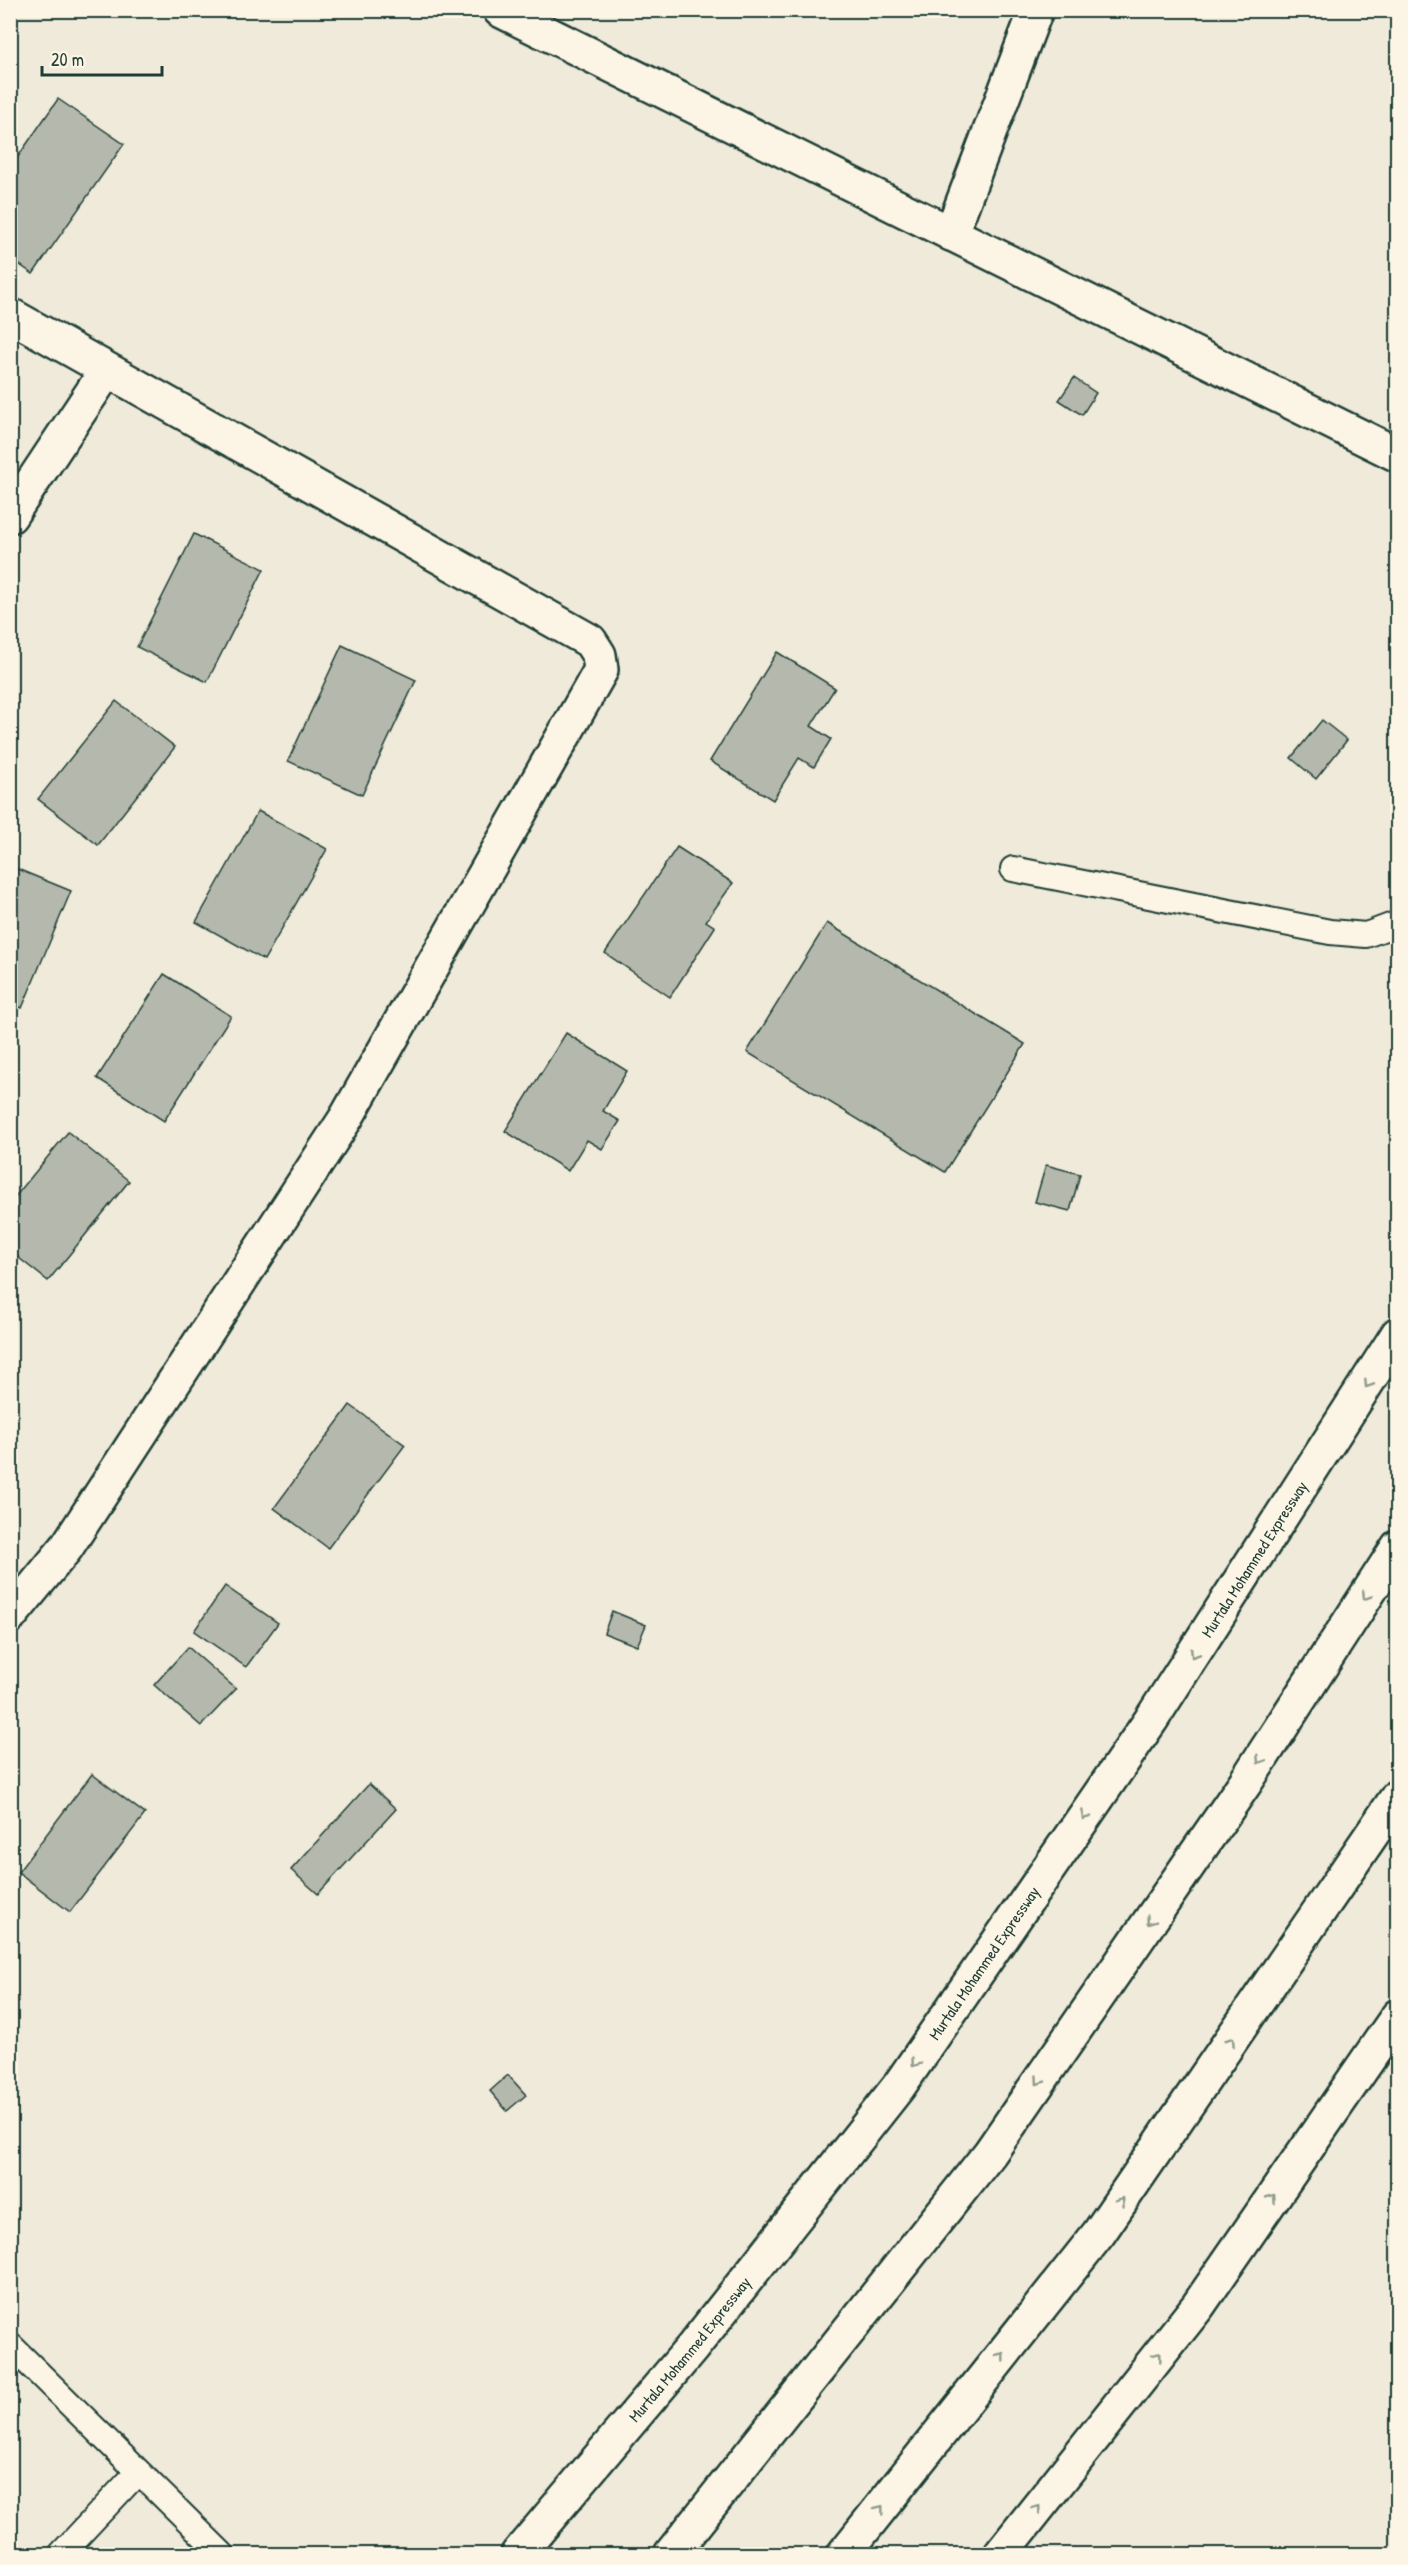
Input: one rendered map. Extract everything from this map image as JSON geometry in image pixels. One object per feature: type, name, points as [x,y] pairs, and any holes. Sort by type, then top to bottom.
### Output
[{"type":"main road","points":[[500,10],[1398,455]]},
{"type":"main road","points":[[951,234],[1036,10]]},
{"type":"main road","points":[[10,315],[590,641],[599,655],[601,670],[346,1118],[66,1548],[10,1616]]},
{"type":"main road","points":[[10,516],[107,370]]},
{"type":"main road","name":"Murtala Mohammed Expressway","points":[[524,2550],[692,2348],[899,2086],[1151,1720],[1398,1334]]},
{"type":"main road","points":[[671,2554],[990,2153],[1245,1783],[1398,1547]]},
{"type":"main road","points":[[844,2554],[1099,2233],[1398,1796]]},
{"type":"main road","points":[[1001,2554],[1198,2306],[1398,2016]]},
{"type":"lane","points":[[1013,869],[1330,932],[1366,935],[1398,923]]},
{"type":"lane","points":[[10,2345],[222,2554]]},
{"type":"lane","points":[[61,2554],[138,2472]]},
{"type":"building","points":[[58,99],[124,144],[33,274],[10,258],[10,168]]},
{"type":"building","points":[[1074,378],[1096,393],[1082,415],[1059,400]]},
{"type":"building","points":[[194,534],[264,569],[207,682],[137,647]]},
{"type":"building","points":[[342,645],[416,680],[362,795],[288,761]]},
{"type":"building","points":[[777,652],[835,688],[811,726],[831,739],[814,767],[799,758],[773,800],[710,761]]},
{"type":"building","points":[[116,701],[175,747],[98,845],[38,799]]},
{"type":"building","points":[[1322,720],[1347,740],[1316,779],[1291,758]]},
{"type":"building","points":[[258,811],[327,849],[264,960],[196,922]]},
{"type":"building","points":[[677,847],[733,883],[706,921],[715,927],[670,997],[605,953]]},
{"type":"building","points":[[10,866],[71,891],[22,1008],[10,1003]]},
{"type":"building","points":[[827,923],[1025,1044],[945,1172],[747,1052]]},
{"type":"building","points":[[164,974],[231,1016],[164,1121],[97,1078]]},
{"type":"building","points":[[566,1033],[627,1071],[603,1111],[620,1121],[602,1149],[587,1140],[568,1171],[505,1131]]},
{"type":"building","points":[[68,1132],[129,1181],[48,1281],[10,1251],[10,1203]]},
{"type":"building","points":[[1046,1165],[1080,1174],[1070,1211],[1035,1202]]},
{"type":"building","points":[[350,1405],[405,1445],[328,1548],[274,1508]]},
{"type":"building","points":[[225,1586],[278,1623],[246,1667],[194,1631]]},
{"type":"building","points":[[612,1611],[646,1625],[637,1646],[604,1633]]},
{"type":"building","points":[[188,1647],[236,1689],[201,1726],[154,1685]]},
{"type":"building","points":[[92,1774],[145,1814],[70,1912],[18,1872]]},
{"type":"building","points":[[369,1784],[396,1809],[318,1894],[291,1870]]},
{"type":"building","points":[[508,2075],[526,2095],[507,2111],[490,2091]]}]
